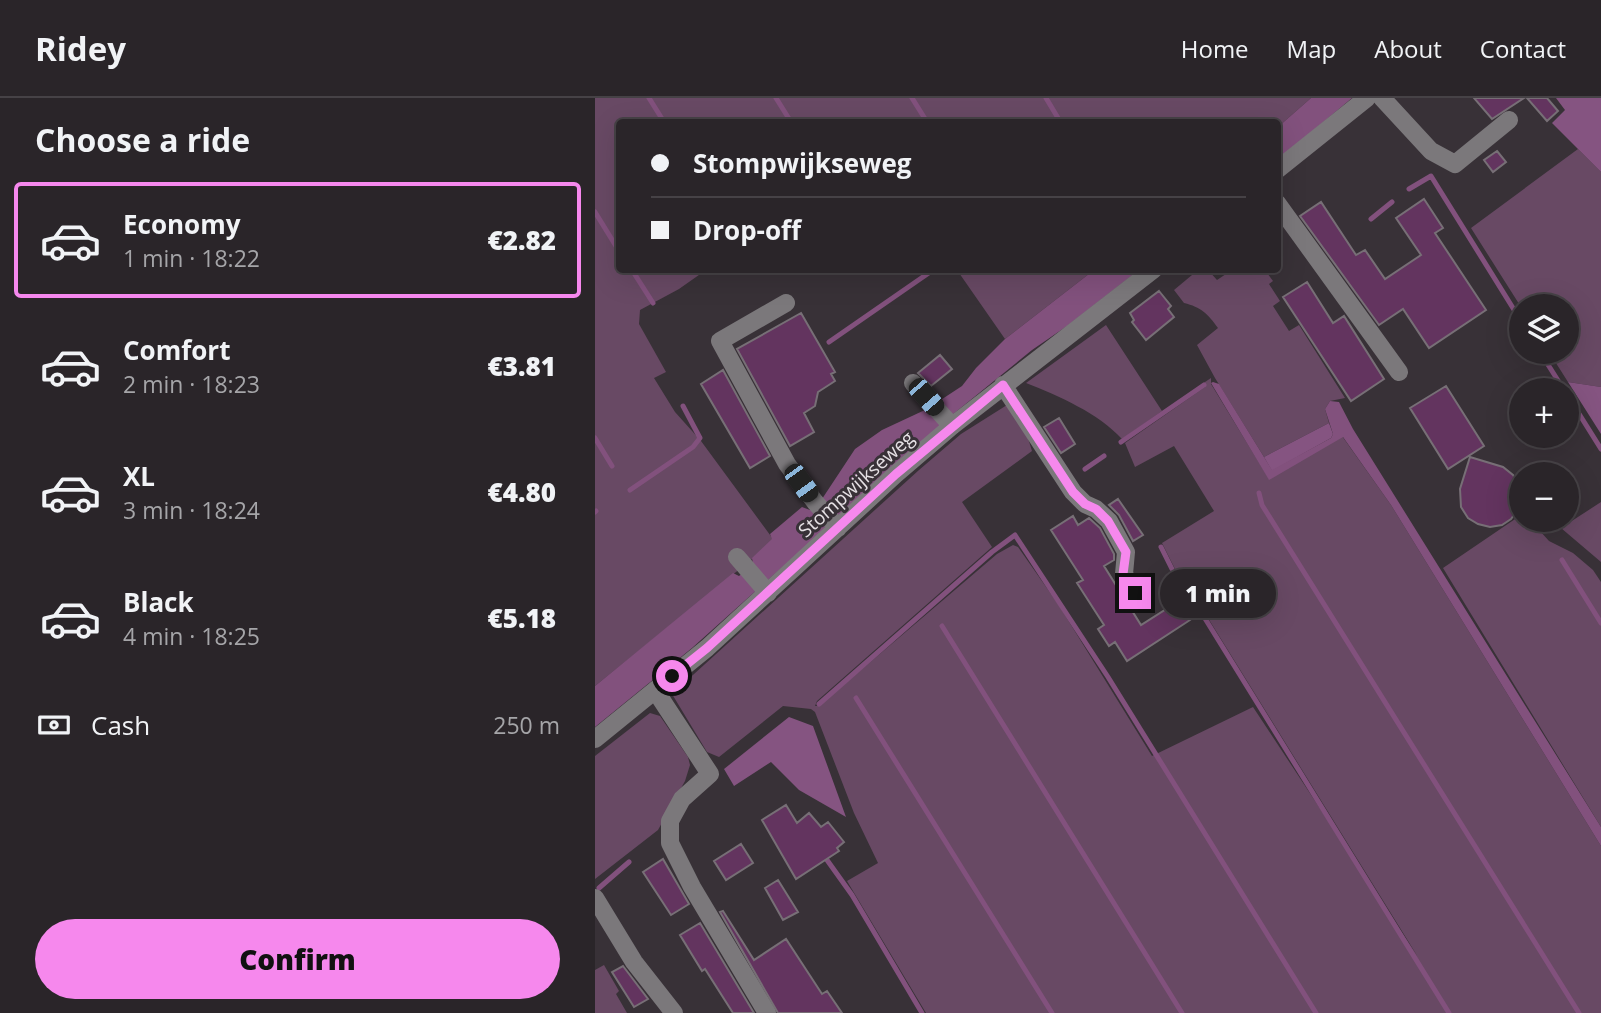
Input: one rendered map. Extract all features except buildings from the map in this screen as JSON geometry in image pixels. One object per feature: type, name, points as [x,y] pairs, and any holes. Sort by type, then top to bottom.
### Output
[{"type":"street","points":[[1281,167],[1367,98]]},
{"type":"street","points":[[1382,98],[1431,151],[1455,164],[1509,120]]},
{"type":"street","points":[[1281,209],[1399,372]]},
{"type":"street","name":"Stompwijkseweg","points":[[595,739],[707,648],[765,590],[950,424],[1149,273]]},
{"type":"street","points":[[786,303],[720,341],[787,464],[836,526]]},
{"type":"street","points":[[913,383],[950,424]]},
{"type":"street","points":[[1003,385],[1073,492],[1108,521],[1126,552],[1123,574],[1135,593]]},
{"type":"street","points":[[740,561],[765,590]]},
{"type":"street","points":[[655,690],[710,774],[682,799],[670,821],[670,843],[692,887],[767,1013]]},
{"type":"street","points":[[595,898],[635,962],[674,1013]]},
{"type":"shaded area","points":[[595,98],[1311,98],[1281,124],[1281,119],[616,119],[616,273],[702,273],[640,310],[639,324],[666,372],[654,378],[675,412],[701,441],[773,539],[762,551],[595,686]]},
{"type":"shaded area","points":[[1311,98],[1352,98],[1281,157],[1281,124]]},
{"type":"shaded area","points":[[1556,98],[1601,98],[1601,172],[1552,123],[1565,110]]},
{"type":"shaded area","points":[[1578,149],[1601,172],[1601,387],[1579,384],[1579,378],[1565,378],[1557,364],[1579,364],[1579,294],[1513,294],[1471,228]]},
{"type":"shaded area","points":[[959,273],[1090,273],[1005,339]]},
{"type":"shaded area","points":[[1090,273],[1135,273],[1032,350],[952,415],[692,648],[595,727],[595,686],[733,573],[739,576],[753,564],[752,558],[772,539],[770,534],[802,507],[810,510],[822,499],[855,449],[882,430],[927,409],[962,386],[1005,339]]},
{"type":"shaded area","points":[[1194,273],[1211,273],[1217,280],[1228,273],[1267,273],[1273,281],[1269,284],[1280,301],[1273,306],[1289,331],[1299,325],[1345,398],[1330,401],[1325,409],[1329,423],[1264,457],[1197,345],[1218,328],[1204,312],[1184,303],[1174,290]]},
{"type":"shaded area","points":[[1106,325],[1162,411],[1122,439],[1090,413],[1026,383]]},
{"type":"shaded area","points":[[1211,378],[1211,384],[1269,479],[1342,436],[1391,505],[1601,846],[1601,1013],[926,1013],[847,881],[878,863],[854,813],[815,712],[811,709],[783,706],[719,757],[707,752],[672,694],[919,470],[961,434],[1007,405],[1027,435],[1032,451],[962,502],[992,547],[817,701],[815,706],[819,706],[997,554],[1013,545],[1018,547],[1058,604],[1152,756],[1253,707],[1418,957],[1190,589],[1179,577],[1162,543],[1214,511],[1174,446],[1135,467],[1125,443],[1205,387],[1205,382]]},
{"type":"shaded area","points":[[1211,383],[1219,384],[1272,470],[1331,438],[1333,434],[1325,409],[1330,401],[1339,402],[1353,429],[1601,827],[1601,846],[1391,505],[1343,437],[1269,480]]},
{"type":"shaded area","points":[[1579,384],[1601,387],[1601,434],[1579,399]]},
{"type":"shaded area","points":[[1329,423],[1333,434],[1331,438],[1272,471],[1264,457]]},
{"type":"shaded area","points":[[1601,502],[1601,562],[1566,532],[1579,532],[1579,516]]},
{"type":"shaded area","points":[[1509,523],[1509,532],[1541,532],[1549,541],[1573,553],[1593,570],[1601,582],[1601,827],[1443,568]]},
{"type":"shaded area","points":[[650,713],[660,716],[688,757],[690,765],[685,781],[658,830],[595,879],[595,756]]},
{"type":"shaded area","points":[[789,717],[813,726],[846,817],[799,790],[771,762],[734,786],[724,769]]},
{"type":"shaded area","points":[[604,965],[619,991],[616,994],[627,1013],[595,1013],[595,970]]},
{"type":"waterway","points":[[649,98],[662,119]]},
{"type":"waterway","points":[[776,98],[789,119]]},
{"type":"waterway","points":[[912,98],[925,119]]},
{"type":"waterway","points":[[1046,98],[1058,118]]},
{"type":"waterway","points":[[1409,189],[1431,176],[1509,302]]},
{"type":"waterway","points":[[1371,219],[1392,202]]},
{"type":"waterway","points":[[595,212],[616,246]]},
{"type":"waterway","points":[[634,273],[653,303]]},
{"type":"waterway","points":[[829,342],[929,273]]},
{"type":"waterway","points":[[1548,364],[1556,378]]},
{"type":"waterway","points":[[1121,442],[1204,385]]},
{"type":"waterway","points":[[630,490],[693,447],[700,438],[683,406]]},
{"type":"waterway","points":[[1579,414],[1601,449]]},
{"type":"waterway","points":[[595,438],[612,466]]},
{"type":"waterway","points":[[1085,469],[1104,456]]},
{"type":"waterway","points":[[1259,493],[1262,505],[1579,1013]]},
{"type":"waterway","points":[[819,704],[992,552],[1015,535],[1108,677],[1316,1013]]},
{"type":"waterway","points":[[1161,547],[1172,569]]},
{"type":"waterway","points":[[1562,560],[1601,623]]},
{"type":"waterway","points":[[1174,573],[1188,591],[1449,1013]]},
{"type":"waterway","points":[[942,626],[1182,1013]]},
{"type":"waterway","points":[[856,698],[1052,1013]]},
{"type":"waterway","points":[[827,860],[852,895],[922,1013]]},
{"type":"waterway","points":[[599,888],[629,862]]},
{"type":"route","points":[[672,676],[707,648],[896,474],[1003,385],[1073,492],[1108,521],[1126,552],[1123,574],[1135,593]]}]
